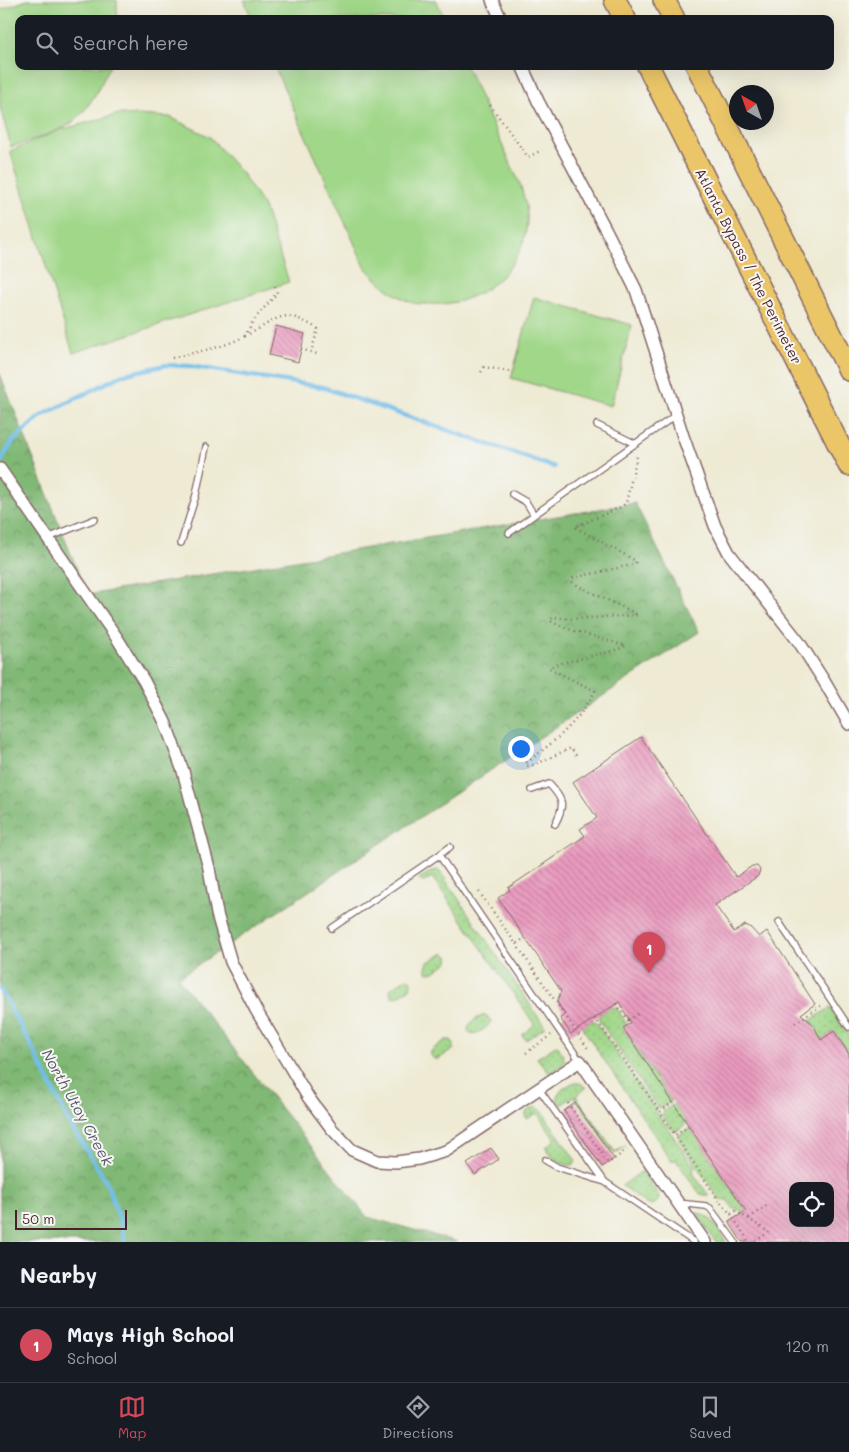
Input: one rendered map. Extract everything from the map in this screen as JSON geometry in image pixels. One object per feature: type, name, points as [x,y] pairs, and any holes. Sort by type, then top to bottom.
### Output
[{"type":"highway","points":[[615,0],[623,15]]},
{"type":"highway","points":[[664,0],[672,15]]},
{"type":"highway","name":"Atlanta Bypass / The Perimeter","points":[[650,70],[849,465]]},
{"type":"highway","points":[[699,70],[849,370]]},
{"type":"street","points":[[492,0],[498,15]]},
{"type":"street","points":[[524,70],[636,290],[714,526],[729,553],[799,642],[849,724]]},
{"type":"street","points":[[2,472],[117,638],[144,681],[160,714],[183,771],[210,868],[217,914],[231,962],[256,1010],[303,1090],[332,1129],[352,1150],[377,1161],[396,1162],[446,1151],[580,1061],[706,1242]]},
{"type":"lane","points":[[509,532],[676,415]]},
{"type":"lane","points":[[597,425],[636,444]]},
{"type":"lane","points":[[182,543],[196,495],[206,446]]},
{"type":"lane","points":[[512,494],[526,502],[534,515]]},
{"type":"lane","points":[[48,538],[95,519]]},
{"type":"lane","points":[[532,790],[549,784],[560,796],[563,810],[555,824]]},
{"type":"lane","points":[[332,928],[450,847]]},
{"type":"lane","points":[[439,855],[580,1061]]},
{"type":"lane","points":[[779,922],[849,1027]]},
{"type":"lane","points":[[539,1089],[606,1182]]},
{"type":"lane","points":[[545,1160],[557,1167],[606,1182],[694,1242]]},
{"type":"lane","points":[[678,1203],[710,1208],[734,1242]]},
{"type":"path","points":[[490,105],[528,157],[542,150]]},
{"type":"path","points":[[245,336],[253,321],[277,293],[275,287]]},
{"type":"path","points":[[172,358],[230,344],[275,318],[292,315],[318,330],[311,352]]},
{"type":"path","points":[[301,349],[317,354]]},
{"type":"path","points":[[481,372],[484,367],[513,372]]},
{"type":"path","points":[[576,755],[571,748],[534,765],[527,766],[526,763],[546,748],[578,718],[595,691],[549,668],[554,665],[626,646],[566,628],[550,621],[553,618],[569,619],[638,615],[584,590],[572,582],[573,578],[635,564],[636,561],[574,527],[621,507],[626,503],[639,446],[636,444]]},
{"type":"path","points":[[476,888],[516,944],[525,938]]},
{"type":"path","points":[[795,1023],[830,999]]},
{"type":"path","points":[[616,1004],[629,1022],[638,1014]]},
{"type":"path","points":[[596,1018],[719,1202],[731,1214],[750,1242]]},
{"type":"path","points":[[526,1053],[551,1035]]},
{"type":"path","points":[[660,1112],[673,1102]]},
{"type":"path","points":[[568,1103],[608,1163],[628,1150]]},
{"type":"path","points":[[675,1135],[689,1126]]},
{"type":"path","points":[[713,1200],[719,1202]]},
{"type":"path","points":[[749,1218],[768,1205]]},
{"type":"path","points":[[731,1214],[736,1211],[769,1232],[754,1242]]},
{"type":"green space","points":[[27,0],[117,0],[117,15],[15,15],[15,70],[108,70],[91,101],[71,123],[50,134],[11,147],[0,107],[0,10]]},
{"type":"green space","points":[[244,0],[436,0],[443,15],[250,15]]},
{"type":"green space","points":[[276,70],[468,70],[520,184],[527,212],[527,222],[524,240],[517,256],[507,271],[480,293],[464,300],[447,304],[410,302],[391,292],[365,267]]},
{"type":"green space","points":[[119,114],[170,117],[210,137],[243,175],[264,207],[289,282],[73,353],[10,151],[60,130]]},
{"type":"green space","points":[[534,297],[632,325],[611,406],[511,378]]},
{"type":"green space","points":[[0,374],[87,595],[635,503],[699,632],[178,978],[367,1217],[458,1242],[0,1242]]},
{"type":"green space","points":[[437,870],[441,873],[545,1027],[526,1040],[522,1035],[534,1025],[533,1022],[432,877],[424,882],[420,880],[420,878]]},
{"type":"green space","points":[[444,953],[449,957],[448,962],[434,972],[427,972],[428,962]]},
{"type":"green space","points":[[407,978],[412,981],[410,988],[398,997],[391,996],[390,989]]},
{"type":"green space","points":[[611,1007],[617,1008],[627,1025],[623,1028],[671,1101],[662,1108],[657,1107],[599,1020],[599,1015]]},
{"type":"green space","points":[[830,1008],[849,1036],[849,1054],[834,1031],[811,1047],[815,1027],[813,1023],[808,1022]]},
{"type":"green space","points":[[486,1015],[491,1021],[487,1026],[481,1031],[469,1033],[470,1024],[479,1017]]},
{"type":"green space","points":[[592,1020],[596,1022],[694,1167],[693,1173],[709,1196],[700,1194],[676,1160],[671,1160],[584,1030],[583,1026]]},
{"type":"green space","points":[[446,1040],[451,1040],[454,1044],[453,1050],[438,1059],[434,1059],[430,1054],[432,1050]]},
{"type":"green space","points":[[557,1045],[563,1055],[564,1062],[563,1065],[549,1073],[537,1058]]},
{"type":"green space","points":[[575,1082],[582,1084],[586,1088],[576,1096],[615,1152],[626,1146],[614,1154],[574,1096],[561,1105],[558,1101],[560,1091]]},
{"type":"green space","points":[[674,1104],[687,1123],[677,1131],[672,1129],[662,1115],[664,1111]]},
{"type":"green space","points":[[535,1107],[541,1110],[576,1161],[574,1165],[561,1163],[550,1155],[546,1147],[555,1140],[537,1113],[527,1119],[525,1117],[527,1111]]},
{"type":"green space","points":[[690,1128],[749,1215],[736,1208],[734,1209],[727,1200],[719,1199],[679,1140],[679,1135]]},
{"type":"green space","points":[[642,1171],[659,1196],[658,1201],[653,1205],[646,1204],[622,1186]]},
{"type":"green space","points":[[697,1213],[711,1219],[726,1242],[715,1242]]},
{"type":"building","points":[[276,326],[305,334],[298,362],[269,355]]},
{"type":"building","points":[[641,737],[736,877],[752,866],[757,866],[760,870],[758,876],[715,905],[734,932],[745,925],[750,927],[759,937],[767,931],[815,1004],[801,1014],[813,1024],[821,1040],[834,1031],[849,1054],[849,1242],[742,1242],[729,1222],[746,1211],[623,1028],[631,1023],[619,1002],[571,1034],[560,1018],[565,1015],[557,1002],[561,991],[498,898],[510,890],[508,888],[585,836],[580,829],[597,818],[573,782]]},
{"type":"building","points":[[575,1103],[614,1159],[602,1167],[564,1111]]},
{"type":"building","points":[[491,1148],[499,1159],[475,1175],[467,1164]]},
{"type":"waterway","points":[[0,463],[13,441],[41,416],[122,375],[166,365],[189,366],[322,387],[554,467]]},
{"type":"waterway","name":"North Utoy Creek","points":[[0,989],[30,1043],[70,1124],[106,1181],[121,1223],[125,1242]]},
{"type":"place","name":"Mays High School","points":[[649,973]]}]
